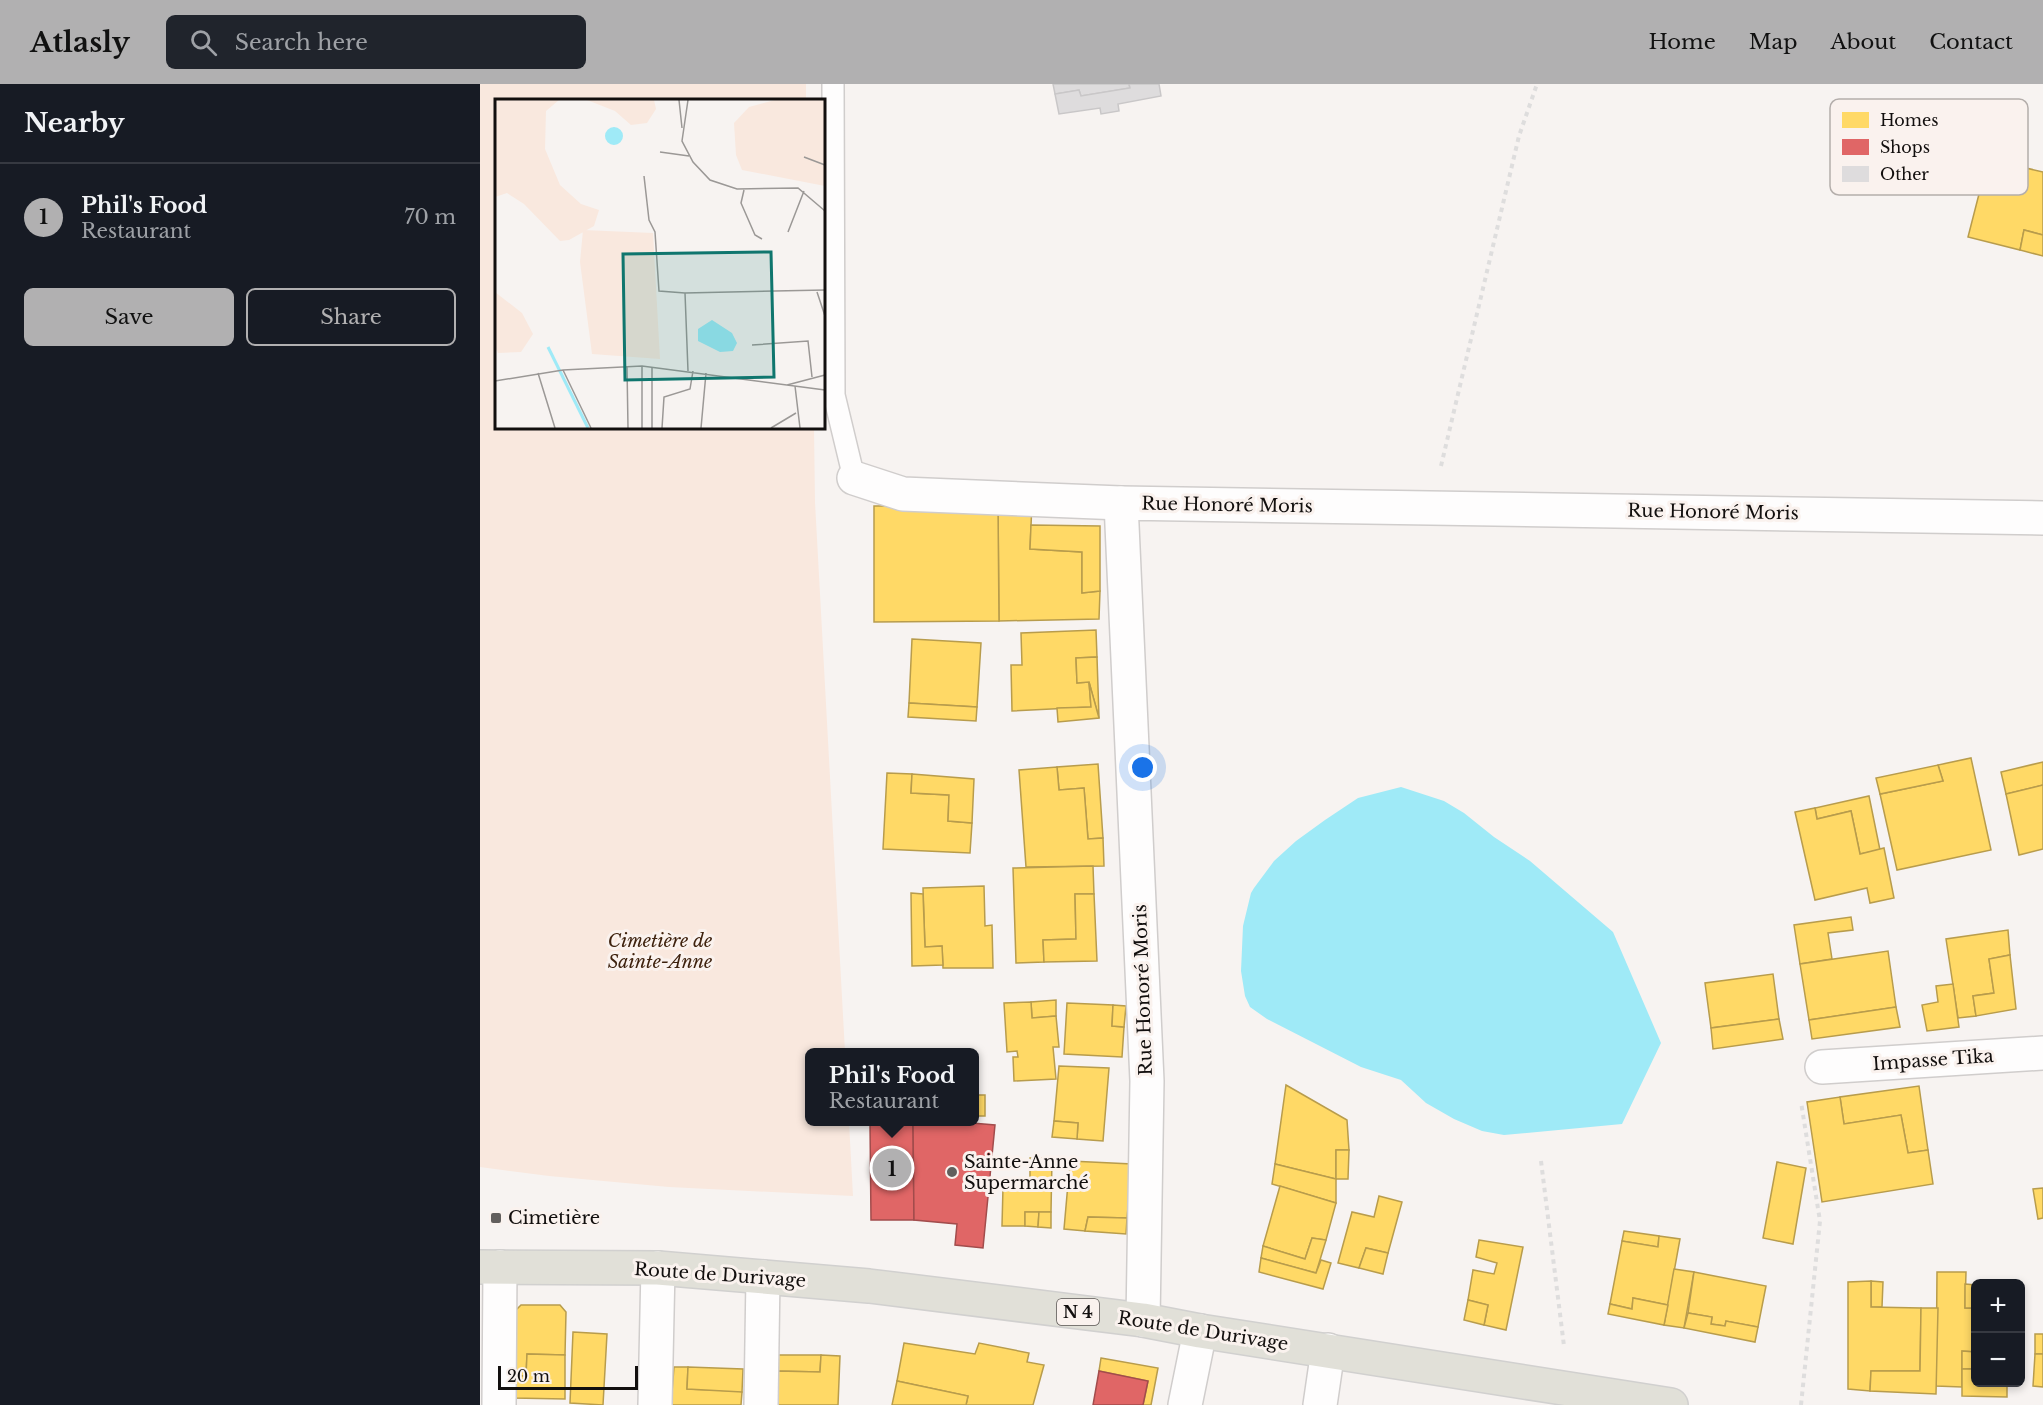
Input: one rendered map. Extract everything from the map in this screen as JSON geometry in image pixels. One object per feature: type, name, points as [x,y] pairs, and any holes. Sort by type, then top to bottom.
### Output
[{"type":"main road","name":"Route de Durivage","points":[[490,1267],[658,1269],[869,1286],[1143,1320],[1200,1331],[1671,1405]]},
{"type":"street","points":[[855,478],[903,494],[1121,503]]},
{"type":"street","name":"Rue Honoré Moris","points":[[1143,1320],[1147,1081],[1121,503],[2043,518]]},
{"type":"street","name":"Impasse Tika","points":[[1822,1067],[2043,1053]]},
{"type":"street","points":[[490,1267],[498,1405]]},
{"type":"street","points":[[655,1405],[658,1269]]},
{"type":"street","points":[[761,1405],[763,1277]]},
{"type":"street","points":[[1185,1405],[1200,1331]]},
{"type":"street","points":[[1320,1405],[1328,1350]]},
{"type":"lane","points":[[832,84],[834,395],[855,478]]},
{"type":"path","points":[[1431,508],[1519,136],[1537,84]]},
{"type":"path","points":[[1801,1405],[1820,1221],[1797,1080],[1822,1067]]},
{"type":"path","points":[[1541,1161],[1569,1388]]},
{"type":"green space","name":"Cimetière de Sainte-Anne","points":[[480,84],[806,84],[806,99],[495,99],[495,429],[814,429],[815,502],[845,1048],[805,1048],[805,1126],[849,1126],[853,1196],[669,1187],[480,1167]]},
{"type":"water","points":[[1401,787],[1444,801],[1464,813],[1530,861],[1613,932],[1661,1043],[1622,1124],[1504,1135],[1482,1131],[1426,1103],[1401,1080],[1361,1067],[1267,1019],[1250,1007],[1245,996],[1241,971],[1243,926],[1254,888],[1274,861],[1296,841],[1325,820],[1358,798]]},
{"type":"building: Homes","points":[[2028,168],[2043,172],[2043,235],[2024,230],[2020,250],[1968,237],[1979,195],[2028,195]]},
{"type":"building: Homes","points":[[2024,230],[2043,235],[2043,256],[2020,250]]},
{"type":"building: Homes","points":[[998,502],[1032,503],[1030,549],[1082,552],[1082,593],[1100,591],[1099,619],[999,621]]},
{"type":"building: Homes","points":[[874,506],[998,506],[999,621],[874,622]]},
{"type":"building: Homes","points":[[1031,525],[1100,526],[1100,591],[1082,593],[1082,552],[1030,549]]},
{"type":"building: Homes","points":[[1096,630],[1097,657],[1076,658],[1077,683],[1089,682],[1091,707],[1012,711],[1011,665],[1022,665],[1021,633]]},
{"type":"building: Homes","points":[[912,639],[981,643],[977,707],[909,703]]},
{"type":"building: Homes","points":[[1097,657],[1099,718],[1089,682],[1077,683],[1076,658]]},
{"type":"building: Homes","points":[[1089,682],[1099,718],[1058,722],[1057,708],[1091,707]]},
{"type":"building: Homes","points":[[909,703],[977,707],[976,721],[908,717]]},
{"type":"building: Homes","points":[[1971,758],[1991,850],[1897,870],[1880,794],[1943,781],[1938,765]]},
{"type":"building: Homes","points":[[2043,762],[2043,785],[2006,794],[2001,772]]},
{"type":"building: Homes","points":[[1098,764],[1103,838],[1088,839],[1084,788],[1059,790],[1057,767]]},
{"type":"building: Homes","points":[[1938,765],[1943,781],[1880,794],[1876,778]]},
{"type":"building: Homes","points":[[1057,767],[1059,790],[1084,788],[1088,839],[1103,838],[1104,866],[1026,867],[1019,770]]},
{"type":"building: Homes","points":[[887,773],[912,774],[911,793],[949,795],[948,821],[972,823],[970,853],[883,849]]},
{"type":"building: Homes","points":[[912,774],[974,779],[972,823],[948,821],[949,795],[911,793]]},
{"type":"building: Homes","points":[[2043,785],[2043,849],[2019,855],[2006,794]]},
{"type":"building: Homes","points":[[1869,796],[1880,850],[1860,854],[1851,811],[1817,819],[1815,808]]},
{"type":"building: Homes","points":[[1815,808],[1817,819],[1851,811],[1860,854],[1884,848],[1894,898],[1870,903],[1867,888],[1815,900],[1795,812]]},
{"type":"building: Homes","points":[[1093,866],[1094,894],[1075,894],[1076,939],[1043,940],[1044,962],[1016,963],[1013,868]]},
{"type":"building: Homes","points":[[984,886],[985,926],[992,925],[993,968],[943,968],[942,946],[925,947],[923,888]]},
{"type":"building: Homes","points":[[911,893],[923,894],[925,947],[942,946],[943,965],[912,966]]},
{"type":"building: Homes","points":[[1075,894],[1094,894],[1097,961],[1044,962],[1043,940],[1076,939]]},
{"type":"building: Homes","points":[[1851,917],[1853,930],[1828,933],[1832,959],[1800,964],[1794,925]]},
{"type":"building: Homes","points":[[2008,930],[2010,955],[1989,959],[1994,993],[1973,996],[1976,1016],[1958,1018],[1946,939]]},
{"type":"building: Homes","points":[[1888,951],[1896,1007],[1809,1020],[1800,964]]},
{"type":"building: Homes","points":[[2010,955],[2016,1009],[1976,1016],[1973,996],[1994,993],[1989,959]]},
{"type":"building: Homes","points":[[1773,974],[1779,1019],[1711,1028],[1705,983]]},
{"type":"building: Homes","points":[[1953,984],[1959,1027],[1927,1031],[1922,1005],[1938,1002],[1936,986]]},
{"type":"building: Homes","points":[[1056,1000],[1056,1016],[1032,1018],[1031,1002]]},
{"type":"building: Homes","points":[[1031,1002],[1032,1018],[1056,1016],[1059,1047],[1053,1047],[1056,1079],[1014,1081],[1013,1057],[1018,1057],[1017,1051],[1007,1052],[1004,1003]]},
{"type":"building: Homes","points":[[1067,1003],[1113,1005],[1112,1026],[1124,1027],[1122,1057],[1064,1054]]},
{"type":"building: Homes","points":[[1113,1005],[1126,1006],[1124,1027],[1112,1026]]},
{"type":"building: Homes","points":[[1896,1007],[1900,1027],[1812,1039],[1809,1020]]},
{"type":"building: Homes","points":[[1779,1019],[1783,1039],[1713,1049],[1711,1028]]},
{"type":"building: Homes","points":[[1059,1066],[1109,1068],[1103,1141],[1077,1139],[1078,1123],[1054,1121]]},
{"type":"building: Homes","points":[[1286,1085],[1347,1120],[1349,1150],[1336,1150],[1336,1179],[1275,1164]]},
{"type":"building: Homes","points":[[1919,1086],[1928,1150],[1908,1153],[1901,1115],[1844,1124],[1840,1097]]},
{"type":"building: Homes","points":[[979,1095],[985,1095],[985,1116],[979,1116]]},
{"type":"building: Homes","points":[[1840,1097],[1844,1124],[1901,1115],[1908,1153],[1928,1150],[1933,1184],[1822,1202],[1807,1102]]},
{"type":"building: Homes","points":[[1054,1121],[1078,1123],[1077,1139],[1052,1137]]},
{"type":"building: Homes","points":[[1336,1150],[1349,1150],[1348,1179],[1336,1179]]},
{"type":"building: Homes","points":[[1030,1158],[1052,1158],[1051,1212],[1025,1212],[1025,1226],[1002,1226],[1003,1187],[1030,1187]]},
{"type":"building: Homes","points":[[1070,1161],[1132,1164],[1127,1218],[1088,1217],[1085,1231],[1064,1229]]},
{"type":"building: Homes","points":[[1777,1162],[1806,1168],[1793,1244],[1763,1238]]},
{"type":"building: Homes","points":[[1275,1164],[1336,1179],[1336,1203],[1272,1184]]},
{"type":"building: Homes","points":[[1280,1186],[1336,1203],[1326,1240],[1312,1238],[1305,1259],[1263,1246]]},
{"type":"building: Homes","points":[[2043,1188],[2043,1218],[2038,1219],[2033,1189]]},
{"type":"building: Homes","points":[[1379,1196],[1402,1202],[1388,1253],[1366,1248],[1359,1268],[1338,1263],[1352,1212],[1374,1217]]},
{"type":"building: Homes","points":[[1025,1212],[1039,1212],[1038,1227],[1025,1226]]},
{"type":"building: Homes","points":[[1039,1212],[1051,1212],[1051,1228],[1038,1227]]},
{"type":"building: Homes","points":[[1088,1217],[1127,1218],[1126,1234],[1085,1231]]},
{"type":"building: Homes","points":[[1624,1231],[1659,1236],[1658,1247],[1622,1241]]},
{"type":"building: Homes","points":[[1659,1236],[1680,1239],[1668,1305],[1633,1298],[1632,1309],[1610,1304],[1622,1241],[1658,1247]]},
{"type":"building: Homes","points":[[1312,1238],[1326,1240],[1316,1273],[1261,1258],[1263,1246],[1305,1259]]},
{"type":"building: Homes","points":[[1479,1240],[1523,1247],[1506,1330],[1484,1325],[1488,1305],[1468,1300],[1473,1270],[1494,1274],[1497,1263],[1476,1257]]},
{"type":"building: Homes","points":[[1366,1248],[1388,1253],[1383,1274],[1359,1268]]},
{"type":"building: Homes","points":[[1261,1258],[1316,1273],[1321,1260],[1331,1263],[1323,1289],[1259,1272]]},
{"type":"building: Homes","points":[[1674,1269],[1694,1272],[1684,1328],[1664,1325]]},
{"type":"building: Homes","points":[[1694,1272],[1766,1286],[1758,1327],[1726,1321],[1725,1326],[1711,1324],[1712,1317],[1688,1313]]},
{"type":"building: Homes","points":[[1937,1272],[1966,1272],[1965,1308],[1971,1308],[1971,1352],[1962,1351],[1962,1387],[1936,1386]]},
{"type":"building: Homes","points":[[1871,1281],[1883,1282],[1882,1307],[1871,1307]]},
{"type":"building: Homes","points":[[1871,1281],[1871,1307],[1921,1308],[1920,1371],[1871,1371],[1870,1391],[1848,1389],[1848,1282]]},
{"type":"building: Homes","points":[[1965,1284],[1971,1285],[1971,1308],[1965,1308]]},
{"type":"building: Homes","points":[[1633,1298],[1668,1305],[1664,1325],[1608,1314],[1610,1304],[1632,1309]]},
{"type":"building: Homes","points":[[1468,1300],[1488,1305],[1484,1325],[1464,1320]]},
{"type":"building: Homes","points":[[521,1305],[560,1305],[566,1312],[565,1355],[527,1354],[526,1376],[514,1376],[515,1311]]},
{"type":"building: Homes","points":[[1921,1308],[1938,1308],[1936,1394],[1870,1391],[1871,1371],[1920,1371]]},
{"type":"building: Homes","points":[[1688,1313],[1712,1317],[1711,1324],[1725,1326],[1726,1321],[1758,1327],[1755,1342],[1684,1328]]},
{"type":"building: Homes","points":[[573,1332],[607,1334],[603,1405],[570,1403]]},
{"type":"building: Homes","points":[[2035,1334],[2043,1334],[2043,1354],[2035,1354]]},
{"type":"building: Homes","points":[[904,1343],[975,1354],[979,1343],[1029,1353],[1027,1362],[1044,1365],[1033,1405],[966,1405],[968,1396],[897,1381]]},
{"type":"building: Homes","points":[[1962,1351],[1971,1352],[1971,1369],[1962,1369]]},
{"type":"building: Homes","points":[[527,1354],[565,1355],[565,1399],[513,1398],[514,1376],[526,1376]]},
{"type":"building: Homes","points":[[2035,1354],[2043,1354],[2043,1387],[2033,1386]]},
{"type":"building: Homes","points":[[777,1355],[821,1355],[820,1372],[777,1371]]},
{"type":"building: Homes","points":[[821,1355],[840,1356],[838,1405],[776,1405],[777,1371],[820,1372]]},
{"type":"building: Homes","points":[[1101,1358],[1158,1368],[1151,1405],[1143,1405],[1148,1381],[1099,1371]]},
{"type":"building: Homes","points":[[674,1367],[688,1367],[687,1389],[740,1391],[742,1392],[741,1405],[671,1405]]},
{"type":"building: Homes","points":[[688,1367],[743,1369],[742,1392],[687,1389]]},
{"type":"building: Homes","points":[[1962,1369],[1971,1369],[1971,1387],[2007,1387],[2007,1397],[1962,1396]]},
{"type":"building: Homes","points":[[897,1381],[968,1396],[966,1405],[892,1405]]},
{"type":"building: Shops","name":"Sainte-Anne Supermarché","points":[[995,1125],[983,1248],[955,1245],[957,1224],[914,1220],[913,1126]]},
{"type":"building: Shops","points":[[870,1126],[913,1126],[914,1220],[871,1220]]},
{"type":"building: Shops","points":[[1099,1371],[1148,1381],[1143,1405],[1093,1405]]},
{"type":"building: Other","points":[[1053,84],[1129,84],[1130,88],[1081,96],[1079,90],[1055,94]]},
{"type":"building: Other","points":[[1129,84],[1159,84],[1161,96],[1118,104],[1119,111],[1101,114],[1100,108],[1059,114],[1055,94],[1079,90],[1081,96],[1130,88]]},
{"type":"place","name":"Phil's Food","points":[[892,1168]]},
{"type":"place","name":"Sainte-Anne Supermarché","points":[[952,1172]]},
{"type":"place","name":"Cimetière","points":[[496,1218]]}]
